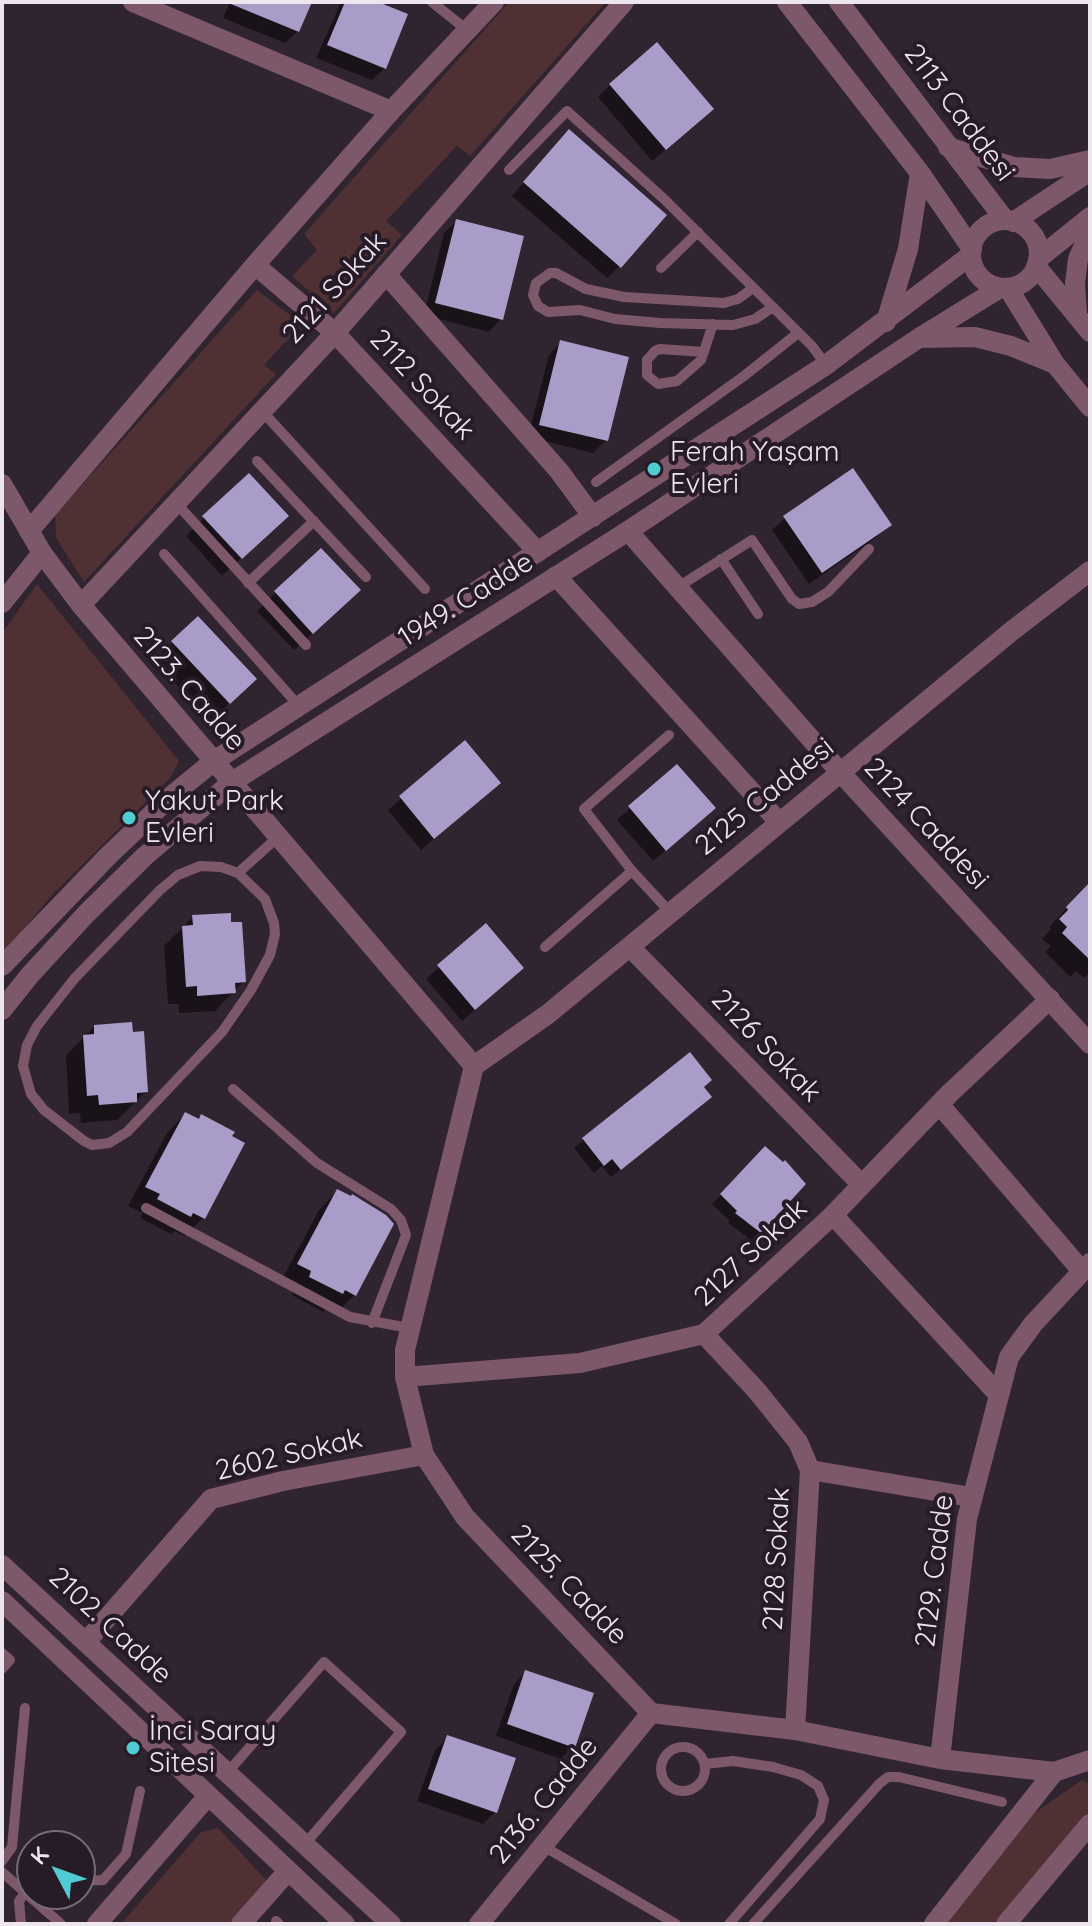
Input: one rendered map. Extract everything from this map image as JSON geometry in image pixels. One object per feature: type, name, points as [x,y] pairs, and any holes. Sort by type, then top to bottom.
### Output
[{"type":"street","points":[[133,2],[157,7],[391,111]]},
{"type":"street","points":[[29,531],[255,265],[391,111],[494,2]]},
{"type":"street","name":"2121 Sokak","points":[[81,605],[335,333],[624,2]]},
{"type":"street","points":[[787,2],[920,173],[971,252],[978,274],[988,284],[1004,288],[1028,279],[1037,263],[1090,217]]},
{"type":"street","name":"2113 Caddesi","points":[[839,2],[948,147],[1009,221]]},
{"type":"street","points":[[948,147],[1014,167],[1050,169],[1090,160]]},
{"type":"street","points":[[971,252],[983,229],[1009,221],[1090,171]]},
{"type":"street","points":[[886,322],[908,249],[920,173]]},
{"type":"street","points":[[1009,221],[1033,235],[1039,251],[1037,263],[1090,332]]},
{"type":"street","points":[[1077,314],[1075,283],[1078,259],[1090,232]]},
{"type":"street","name":"1949. Cadde","points":[[2,966],[108,856],[170,797],[214,761],[826,365],[886,322],[971,252]]},
{"type":"street","name":"2112 Sokak","points":[[255,265],[335,333],[538,552]]},
{"type":"street","points":[[386,274],[559,471],[593,517]]},
{"type":"street","points":[[1004,288],[1055,364],[1090,407]]},
{"type":"street","name":"1949. Cadde","points":[[2,1010],[96,904],[145,856],[232,782],[628,531],[919,338],[1004,288]]},
{"type":"street","points":[[919,338],[975,337],[1011,346],[1055,364]]},
{"type":"street","name":"2123. Cadde","points":[[2,484],[42,553],[81,605],[474,1066]]},
{"type":"street","name":"2124 Caddesi","points":[[628,531],[840,772],[1090,1044]]},
{"type":"street","points":[[2,603],[42,553]]},
{"type":"street","name":"2125 Caddesi","points":[[474,1066],[548,1014],[669,911],[1013,630],[1090,571]]},
{"type":"street","points":[[556,576],[779,822]]},
{"type":"street","name":"2126 Sokak","points":[[630,947],[862,1185]]},
{"type":"street","name":"2127 Sokak","points":[[405,1377],[580,1363],[704,1334],[833,1215],[939,1104],[1050,999]]},
{"type":"street","name":"2125. Cadde","points":[[474,1066],[405,1350],[405,1377],[424,1455],[465,1517],[651,1713]]},
{"type":"street","points":[[939,1104],[1086,1267]]},
{"type":"street","points":[[833,1215],[998,1394]]},
{"type":"street","name":"2129. Cadde","points":[[940,1759],[971,1497],[998,1394],[1009,1357],[1033,1324],[1086,1267]]},
{"type":"street","name":"2128 Sokak","points":[[704,1334],[757,1391],[798,1442],[810,1470],[795,1730]]},
{"type":"street","name":"2602 Sokak","points":[[86,1642],[211,1499],[283,1481],[424,1455]]},
{"type":"street","points":[[810,1470],[971,1497]]},
{"type":"street","name":"2102. Cadde","points":[[2,1565],[391,1924]]},
{"type":"street","name":"2102. Cadde","points":[[2,1601],[345,1924]]},
{"type":"street","points":[[651,1713],[795,1730],[940,1759],[1054,1772],[1090,1760]]},
{"type":"street","name":"2136. Cadde","points":[[479,1924],[651,1713]]},
{"type":"street","points":[[934,1924],[1054,1772]]},
{"type":"street","points":[[97,1924],[208,1796]]},
{"type":"street","points":[[1006,1924],[1090,1824]]},
{"type":"street","points":[[241,1924],[288,1871]]},
{"type":"lane","points":[[432,2],[467,30]]},
{"type":"lane","points":[[509,170],[567,111],[698,232],[826,365]]},
{"type":"lane","points":[[661,268],[698,232]]},
{"type":"lane","points":[[753,288],[731,302],[716,303],[613,296],[586,289],[556,273],[540,278],[534,288],[538,306],[548,312],[570,309],[637,322],[744,323],[773,307]]},
{"type":"lane","points":[[704,352],[655,351],[647,360],[647,375],[658,384],[677,381],[701,360],[704,352],[713,324]]},
{"type":"lane","points":[[596,482],[744,376],[798,333]]},
{"type":"lane","points":[[262,411],[425,589]]},
{"type":"lane","points":[[257,461],[366,577]]},
{"type":"lane","points":[[176,503],[306,645]]},
{"type":"lane","points":[[248,583],[314,521]]},
{"type":"lane","points":[[678,587],[752,540],[792,599],[799,604],[812,602],[828,592],[869,549]]},
{"type":"lane","points":[[164,554],[299,706]]},
{"type":"lane","points":[[721,559],[758,614]]},
{"type":"lane","points":[[669,735],[584,809],[632,871],[669,911]]},
{"type":"lane","points":[[238,873],[279,836]]},
{"type":"lane","points":[[200,866],[221,867],[238,873],[265,899],[274,923],[270,955],[251,990],[208,1049],[127,1132],[109,1143],[92,1145],[84,1141],[44,1110],[31,1094],[23,1066],[31,1035],[74,979],[169,882],[200,866]]},
{"type":"lane","points":[[545,947],[632,871]]},
{"type":"lane","points":[[233,1089],[317,1163],[391,1209],[401,1220],[406,1235],[372,1323]]},
{"type":"lane","points":[[146,1208],[350,1317],[409,1328]]},
{"type":"lane","points":[[2,1653],[10,1660],[2,1669]]},
{"type":"lane","points":[[227,1773],[324,1662],[401,1732],[305,1844]]},
{"type":"lane","points":[[2,1861],[12,1847],[25,1708]]},
{"type":"lane","points":[[682,1747],[692,1749],[705,1764],[701,1783],[684,1792],[674,1790],[661,1775],[665,1756],[682,1747]]},
{"type":"lane","points":[[705,1764],[733,1761],[801,1775],[818,1786],[824,1800],[820,1819],[729,1924]]},
{"type":"lane","points":[[753,1924],[888,1777],[1002,1802]]},
{"type":"lane","points":[[96,1880],[103,1880],[126,1854],[140,1791]]},
{"type":"lane","points":[[543,1846],[676,1924]]},
{"type":"shaded area","points":[[509,2],[606,2],[470,156],[457,146],[386,221],[402,235],[334,313],[292,276],[317,250],[304,234]]},
{"type":"shaded area","points":[[257,290],[302,324],[264,365],[276,374],[84,582],[56,538],[55,515]]},
{"type":"shaded area","points":[[37,584],[179,761],[170,778],[51,896],[2,956],[2,633]]},
{"type":"shaded area","points":[[1082,1780],[1090,1785],[1090,1815],[994,1924],[941,1924],[1030,1816]]},
{"type":"shaded area","points":[[218,1828],[267,1881],[238,1924],[121,1924],[201,1832]]},
{"type":"building","points":[[226,2],[312,2],[299,32]]},
{"type":"building","points":[[345,2],[378,2],[408,14],[386,69],[327,45]]},
{"type":"building","points":[[657,42],[714,109],[666,150],[609,84]]},
{"type":"building","points":[[569,129],[667,215],[621,268],[523,182]]},
{"type":"building","points":[[456,219],[524,236],[503,320],[435,303]]},
{"type":"building","points":[[560,340],[629,357],[608,441],[539,425]]},
{"type":"building","points":[[853,468],[892,525],[822,573],[783,516]]},
{"type":"building","points":[[249,473],[289,516],[242,559],[202,516]]},
{"type":"building","points":[[321,548],[361,590],[313,634],[274,591]]},
{"type":"building","points":[[198,616],[257,679],[230,704],[171,641]]},
{"type":"building","points":[[465,740],[501,783],[434,839],[399,796]]},
{"type":"building","points":[[677,764],[716,808],[666,851],[628,806]]},
{"type":"building","points":[[1090,882],[1090,960],[1062,933],[1067,927],[1059,919]]},
{"type":"building","points":[[231,913],[231,922],[242,922],[246,982],[235,983],[236,993],[197,996],[197,986],[186,987],[182,926],[193,925],[192,915]]},
{"type":"building","points":[[486,923],[524,968],[475,1010],[437,965]]},
{"type":"building","points":[[132,1022],[133,1032],[144,1031],[148,1092],[137,1093],[137,1102],[99,1105],[98,1095],[87,1096],[83,1035],[94,1034],[94,1025]]},
{"type":"building","points":[[690,1052],[712,1080],[704,1087],[712,1097],[621,1170],[612,1159],[604,1166],[582,1138]]},
{"type":"building","points":[[185,1112],[199,1119],[201,1114],[235,1132],[232,1136],[245,1143],[205,1219],[193,1213],[191,1217],[157,1199],[160,1194],[145,1187]]},
{"type":"building","points":[[765,1146],[783,1162],[785,1160],[806,1184],[761,1233],[735,1213],[737,1211],[720,1194]]},
{"type":"building","points":[[337,1189],[352,1194],[386,1215],[394,1224],[356,1296],[345,1290],[343,1294],[309,1277],[311,1271],[297,1264]]},
{"type":"building","points":[[525,1670],[594,1693],[575,1748],[507,1724]]},
{"type":"building","points":[[447,1735],[516,1758],[497,1813],[428,1789]]},
{"type":"place","name":"Ferah Yaşam Evleri","points":[[654,469]]},
{"type":"place","name":"Yakut Park Evleri","points":[[129,818]]},
{"type":"place","name":"İnci Saray Sitesi","points":[[133,1748]]}]
